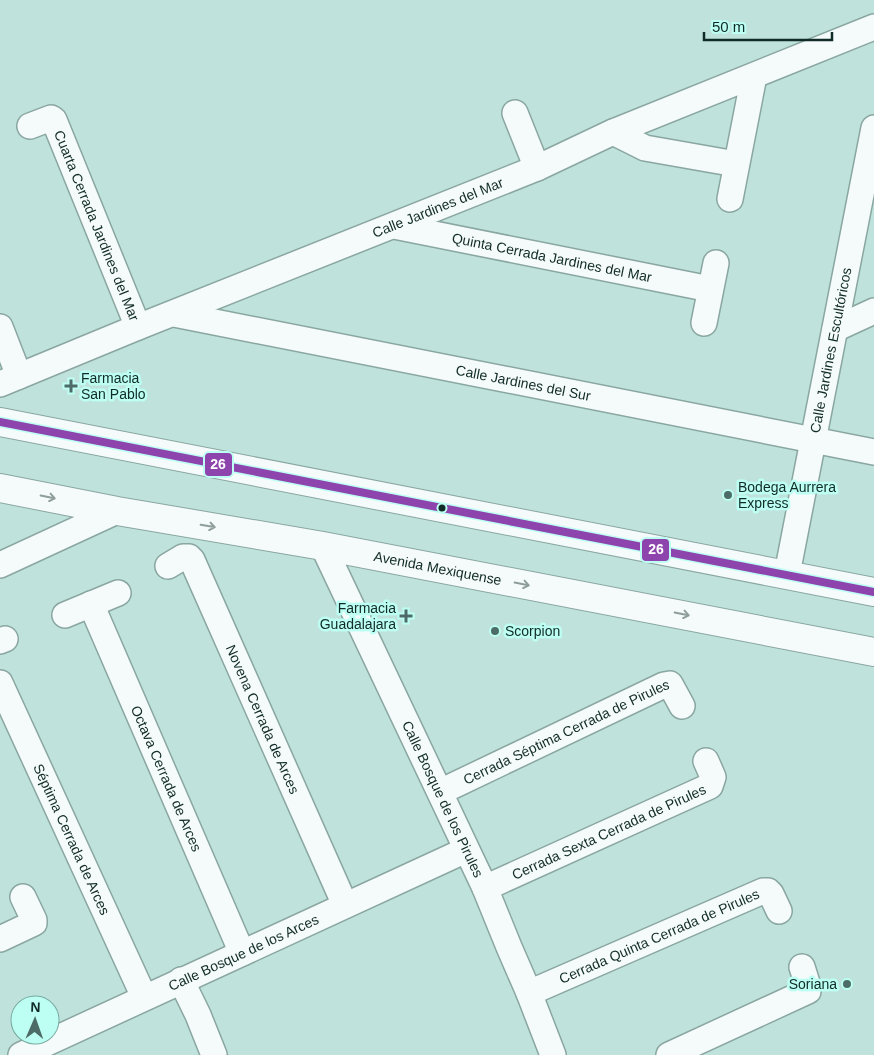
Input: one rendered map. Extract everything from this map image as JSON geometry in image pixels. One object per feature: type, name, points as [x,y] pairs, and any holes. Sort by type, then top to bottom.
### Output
[{"type":"main road","points":[[0,422],[874,592]]},
{"type":"main road","name":"Avenida Mexiquense","points":[[0,488],[117,511],[324,546],[874,652]]},
{"type":"street","name":"Calle Jardines del Mar","points":[[9,380],[537,168],[612,132],[874,27]]},
{"type":"street","points":[[730,199],[754,76]]},
{"type":"street","points":[[515,113],[537,168]]},
{"type":"street","name":"Cuarta Cerrada Jardines del Mar","points":[[30,126],[47,119],[51,118],[54,120],[138,327]]},
{"type":"street","name":"Calle Jardines Escultóricos","points":[[787,574],[874,128]]},
{"type":"street","points":[[612,132],[645,148],[736,164]]},
{"type":"street","name":"Quinta Cerrada Jardines del Mar","points":[[394,226],[710,289]]},
{"type":"street","points":[[704,323],[716,263]]},
{"type":"street","points":[[835,329],[874,311]]},
{"type":"street","name":"Calle Jardines del Sur","points":[[174,314],[874,452]]},
{"type":"street","points":[[0,327],[9,380]]},
{"type":"street","points":[[0,565],[117,511]]},
{"type":"street","name":"Calle Bosque de los Pirules","points":[[324,546],[485,888],[530,993],[550,1054]]},
{"type":"street","name":"Novena Cerrada de Arces","points":[[168,566],[183,557],[189,557],[192,560],[346,905]]},
{"type":"street","points":[[65,615],[118,593]]},
{"type":"street","name":"Octava Cerrada de Arces","points":[[91,604],[242,953]]},
{"type":"street","name":"Séptima Cerrada de Arces","points":[[0,683],[144,997]]},
{"type":"street","name":"Cerrada Séptima Cerrada de Pirules","points":[[440,792],[664,685],[670,684],[682,706]]},
{"type":"street","name":"Cerrada Sexta Cerrada de Pirules","points":[[485,888],[710,786],[713,776],[706,761]]},
{"type":"street","name":"Calle Bosque de los Arces","points":[[20,1055],[466,850]]},
{"type":"street","name":"Cerrada Quinta Cerrada de Pirules","points":[[530,993],[763,891],[768,891],[771,894],[779,911]]},
{"type":"street","points":[[0,940],[34,923],[23,897]]},
{"type":"street","points":[[669,1055],[808,991],[802,967]]},
{"type":"street","points":[[182,980],[214,1055]]},
{"type":"transit line","name":"26","points":[[0,422],[874,592]]},
{"type":"place","name":"Farmacia San Pablo","points":[[71,386]]},
{"type":"place","name":"Bodega Aurrera Express","points":[[728,495]]},
{"type":"place","name":"Farmacia Guadalajara","points":[[406,616]]},
{"type":"place","name":"Scorpion","points":[[495,631]]},
{"type":"place","name":"Soriana","points":[[847,984]]}]
